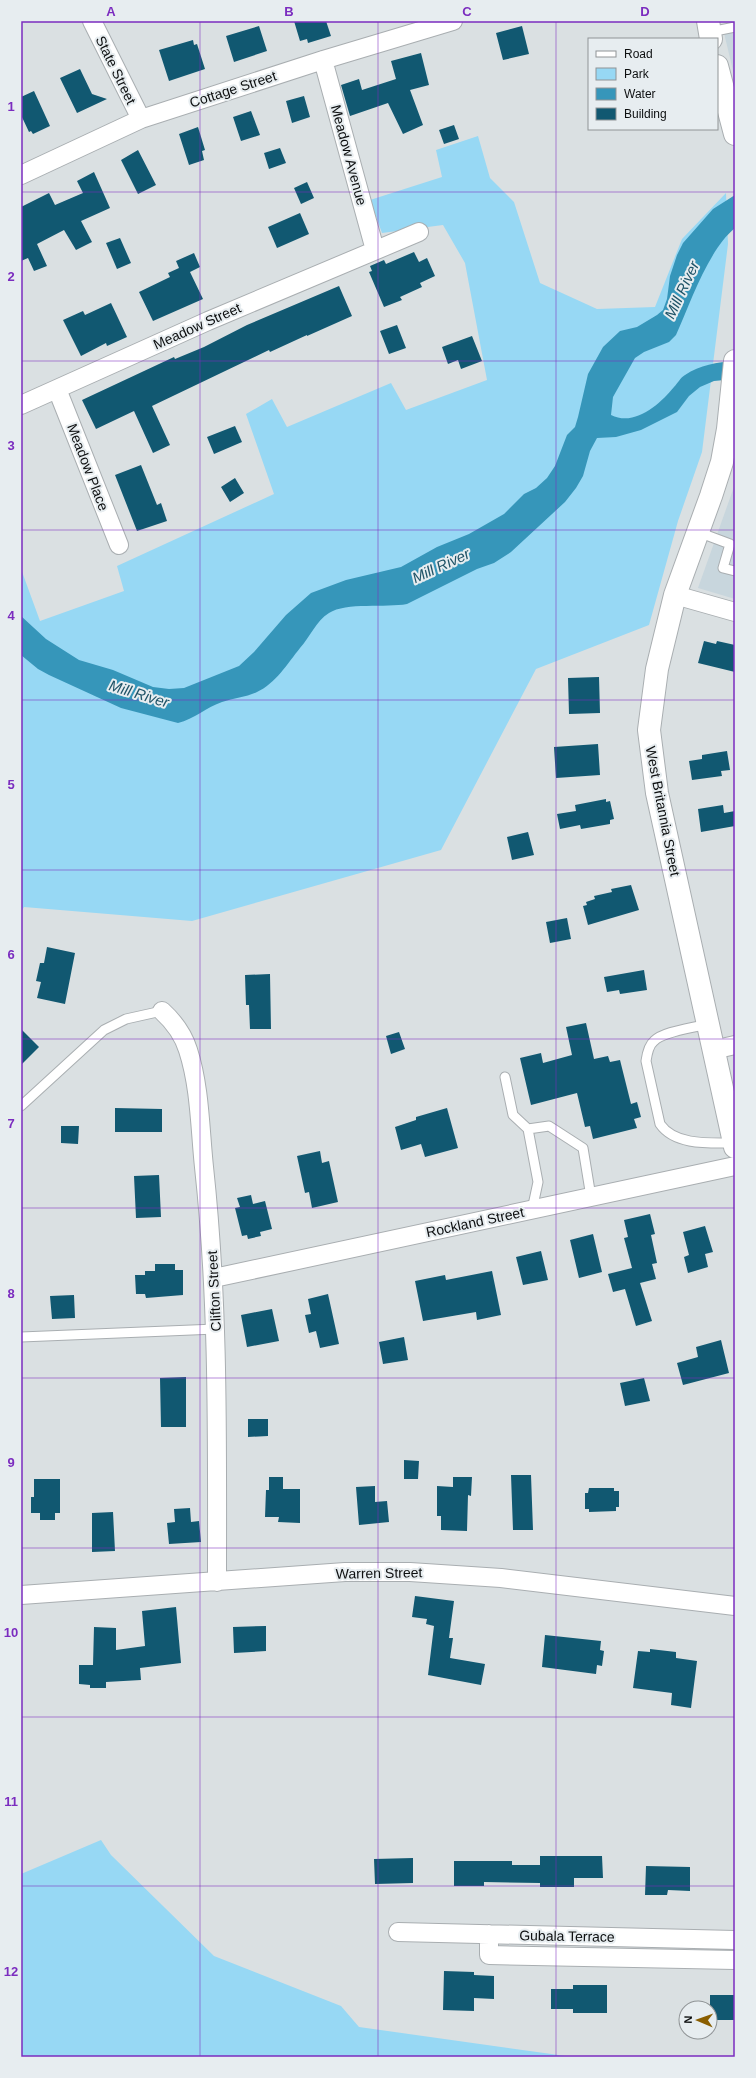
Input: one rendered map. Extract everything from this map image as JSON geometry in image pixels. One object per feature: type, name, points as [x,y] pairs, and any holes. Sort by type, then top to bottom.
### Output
[{"type":"street","name":"State Street","points":[[92,21],[140,119]]},
{"type":"street","name":"Cottage Street","points":[[21,175],[140,119],[323,60],[453,21]]},
{"type":"street","name":"Meadow Avenue","points":[[323,60],[375,250]]},
{"type":"street","points":[[718,70],[735,134]]},
{"type":"street","name":"Meadow Street","points":[[21,405],[208,321],[419,232]]},
{"type":"street","name":"West Britannia Street","points":[[735,361],[733,396],[722,462],[675,595],[653,689],[649,730],[650,751],[657,793],[735,1145]]},
{"type":"street","name":"Meadow Place","points":[[57,389],[118,545]]},
{"type":"street","points":[[675,595],[735,612]]},
{"type":"street","name":"Clifton Street","points":[[162,1011],[178,1028],[192,1063],[208,1202],[214,1278],[216,1329],[217,1582]]},
{"type":"street","points":[[713,1050],[735,1045]]},
{"type":"street","name":"Rockland Street","points":[[214,1278],[735,1166]]},
{"type":"street","name":"Warren Street","points":[[21,1595],[345,1572],[424,1572],[501,1578],[735,1606]]},
{"type":"street","name":"Gubala Terrace","points":[[398,1932],[735,1940]]},
{"type":"street","points":[[489,1934],[489,1955],[735,1960]]},
{"type":"lane","points":[[709,31],[735,27]]},
{"type":"lane","points":[[698,532],[732,540],[723,568],[735,571]]},
{"type":"lane","points":[[21,1106],[104,1030],[126,1019],[162,1011]]},
{"type":"lane","points":[[707,1024],[666,1035],[654,1041],[648,1051],[646,1061],[658,1117],[660,1124],[665,1131],[677,1136],[701,1142],[735,1145]]},
{"type":"lane","points":[[505,1077],[513,1114],[528,1129],[538,1182],[532,1210]]},
{"type":"lane","points":[[528,1129],[549,1126],[583,1148],[591,1197]]},
{"type":"lane","points":[[21,1337],[216,1329]]},
{"type":"shaded area","points":[[735,31],[735,79],[724,33]]},
{"type":"shaded area","points":[[735,484],[735,599],[698,588]]},
{"type":"green space","points":[[478,136],[490,178],[514,202],[540,283],[597,309],[655,307],[682,239],[726,193],[728,244],[702,452],[678,521],[649,625],[536,669],[441,850],[192,921],[24,907],[21,912],[21,569],[40,621],[124,591],[117,566],[274,494],[246,414],[272,399],[287,427],[391,383],[406,410],[487,380],[465,263],[443,225],[382,233],[370,200],[442,177],[436,150]]},
{"type":"green space","points":[[101,1840],[111,1855],[214,1956],[341,2006],[359,2027],[573,2057],[21,2057],[21,1874]]},
{"type":"water","name":"Mill River","points":[[735,195],[735,228],[725,238],[708,263],[676,335],[669,342],[644,352],[635,358],[613,397],[611,415],[620,418],[629,418],[646,412],[662,400],[683,376],[709,365],[735,361],[735,379],[714,381],[700,387],[689,396],[677,412],[641,430],[616,437],[597,438],[590,451],[583,476],[565,502],[511,552],[494,563],[477,569],[407,604],[356,606],[329,613],[324,616],[281,673],[270,684],[253,694],[216,704],[190,719],[178,723],[121,708],[49,675],[38,669],[21,655],[21,616],[46,639],[79,660],[113,670],[153,687],[169,689],[184,688],[239,666],[254,652],[286,615],[311,593],[346,580],[401,567],[437,547],[469,534],[504,514],[524,494],[536,488],[547,478],[555,466],[567,435],[575,427],[588,374],[603,347],[620,331],[637,327],[663,310],[667,299],[670,276],[683,243],[713,209]]},
{"type":"building","points":[[294,21],[326,21],[331,36],[308,43],[307,39],[300,41]]},
{"type":"building","points":[[259,26],[267,51],[234,62],[226,36]]},
{"type":"building","points":[[522,26],[529,54],[503,60],[496,33]]},
{"type":"building","points":[[193,40],[194,45],[197,44],[205,69],[169,81],[159,50]]},
{"type":"building","points":[[421,53],[429,85],[410,90],[423,125],[403,134],[388,103],[350,116],[341,85],[359,79],[362,90],[396,79],[391,61]]},
{"type":"building","points":[[80,69],[92,94],[107,99],[77,113],[60,78]]},
{"type":"building","points":[[34,91],[50,126],[33,134],[31,131],[29,132],[21,115],[21,97]]},
{"type":"building","points":[[304,96],[310,117],[292,123],[286,101]]},
{"type":"building","points":[[251,111],[260,135],[241,141],[233,117]]},
{"type":"building","points":[[454,125],[459,139],[444,144],[439,130]]},
{"type":"building","points":[[198,127],[205,150],[202,151],[204,160],[189,165],[179,134]]},
{"type":"building","points":[[280,148],[286,163],[269,169],[264,153]]},
{"type":"building","points":[[138,150],[156,185],[138,194],[121,160]]},
{"type":"building","points":[[94,172],[110,208],[81,221],[92,242],[76,250],[64,230],[37,244],[47,266],[34,271],[28,258],[21,261],[21,207],[49,193],[55,205],[83,193],[77,181]]},
{"type":"building","points":[[307,182],[314,198],[301,204],[294,188]]},
{"type":"building","points":[[300,213],[309,234],[277,248],[268,227]]},
{"type":"building","points":[[120,238],[131,263],[117,269],[106,243]]},
{"type":"building","points":[[414,252],[419,262],[427,258],[435,276],[420,283],[422,287],[400,297],[402,300],[384,307],[369,272],[372,271],[370,266],[384,260],[386,264]]},
{"type":"building","points":[[194,253],[200,267],[190,272],[203,299],[153,321],[139,292],[170,277],[168,273],[179,268],[176,261]]},
{"type":"building","points":[[339,286],[352,316],[270,352],[269,350],[152,406],[170,445],[153,453],[134,411],[96,429],[82,400],[174,357],[175,359],[204,347],[247,325]]},
{"type":"building","points":[[111,303],[127,337],[107,346],[106,343],[81,356],[63,320],[83,311],[85,315]]},
{"type":"building","points":[[397,325],[406,348],[389,354],[380,331]]},
{"type":"building","points":[[472,336],[482,361],[461,369],[458,360],[448,364],[442,347]]},
{"type":"building","points":[[235,426],[242,442],[214,454],[207,437]]},
{"type":"building","points":[[141,465],[157,505],[161,503],[167,521],[137,531],[115,475]]},
{"type":"building","points":[[235,478],[244,493],[230,502],[221,487]]},
{"type":"building","points":[[704,641],[716,644],[717,641],[735,645],[735,672],[698,663]]},
{"type":"building","points":[[599,677],[600,713],[569,714],[568,678]]},
{"type":"building","points":[[598,744],[600,775],[556,778],[554,747]]},
{"type":"building","points":[[727,751],[730,770],[721,771],[722,776],[692,780],[689,761],[702,759],[702,755]]},
{"type":"building","points":[[606,799],[606,802],[610,801],[614,819],[610,820],[610,824],[581,829],[580,825],[560,829],[557,814],[576,811],[575,805]]},
{"type":"building","points":[[723,805],[724,813],[735,811],[735,826],[701,832],[698,809]]},
{"type":"building","points":[[528,832],[534,855],[512,860],[507,837]]},
{"type":"building","points":[[631,885],[639,910],[588,925],[583,906],[587,905],[586,902],[595,899],[594,896],[612,892],[611,889]]},
{"type":"building","points":[[567,918],[571,939],[550,943],[546,922]]},
{"type":"building","points":[[47,947],[75,953],[65,1004],[37,998],[41,982],[36,981],[40,963],[44,963]]},
{"type":"building","points":[[644,970],[647,990],[620,994],[619,990],[607,992],[604,977]]},
{"type":"building","points":[[270,974],[271,1029],[250,1029],[249,1005],[246,1005],[245,975]]},
{"type":"building","points":[[586,1023],[594,1059],[608,1056],[610,1062],[620,1060],[631,1104],[637,1102],[641,1117],[634,1119],[637,1128],[593,1139],[590,1126],[585,1127],[577,1093],[531,1105],[520,1058],[541,1053],[543,1063],[572,1055],[566,1027]]},
{"type":"building","points":[[21,1029],[39,1047],[21,1065]]},
{"type":"building","points":[[399,1032],[405,1049],[391,1054],[386,1036]]},
{"type":"building","points":[[115,1108],[162,1109],[162,1132],[115,1132]]},
{"type":"building","points":[[447,1108],[458,1148],[425,1157],[421,1144],[401,1150],[395,1127],[416,1120],[416,1117]]},
{"type":"building","points":[[61,1126],[79,1126],[78,1144],[61,1143]]},
{"type":"building","points":[[320,1151],[322,1163],[329,1161],[338,1202],[312,1208],[309,1192],[305,1193],[297,1156]]},
{"type":"building","points":[[159,1175],[161,1217],[136,1218],[134,1176]]},
{"type":"building","points":[[251,1195],[253,1204],[265,1201],[272,1229],[260,1232],[261,1236],[248,1239],[247,1235],[242,1236],[235,1208],[240,1207],[237,1198]]},
{"type":"building","points":[[650,1214],[655,1234],[651,1235],[657,1263],[652,1264],[656,1279],[640,1283],[652,1321],[636,1326],[625,1289],[613,1292],[608,1274],[632,1268],[624,1238],[628,1237],[624,1220]]},
{"type":"building","points":[[705,1226],[713,1252],[705,1254],[708,1267],[688,1273],[684,1257],[689,1255],[683,1232]]},
{"type":"building","points":[[593,1234],[602,1272],[579,1278],[570,1240]]},
{"type":"building","points":[[541,1251],[548,1280],[523,1285],[516,1257]]},
{"type":"building","points":[[155,1264],[175,1264],[175,1270],[183,1270],[183,1295],[146,1298],[145,1294],[136,1294],[135,1275],[145,1275],[145,1271],[155,1271]]},
{"type":"building","points":[[492,1271],[501,1315],[477,1320],[476,1312],[423,1321],[415,1281],[445,1275],[446,1280]]},
{"type":"building","points":[[328,1294],[339,1344],[320,1348],[316,1331],[309,1333],[305,1315],[311,1314],[308,1299]]},
{"type":"building","points":[[74,1295],[75,1318],[52,1319],[50,1296]]},
{"type":"building","points":[[272,1309],[279,1341],[247,1347],[241,1315]]},
{"type":"building","points":[[404,1337],[408,1360],[383,1364],[379,1342]]},
{"type":"building","points":[[721,1340],[729,1373],[683,1385],[677,1363],[698,1357],[696,1347]]},
{"type":"building","points":[[186,1377],[186,1427],[161,1427],[160,1378]]},
{"type":"building","points":[[644,1378],[650,1401],[625,1406],[620,1383]]},
{"type":"building","points":[[248,1419],[268,1419],[268,1436],[248,1437]]},
{"type":"building","points":[[404,1460],[419,1461],[418,1479],[404,1479]]},
{"type":"building","points":[[511,1475],[531,1475],[533,1530],[513,1530]]},
{"type":"building","points":[[269,1477],[283,1477],[283,1489],[300,1489],[300,1523],[278,1522],[279,1517],[265,1517],[266,1490],[269,1490]]},
{"type":"building","points":[[453,1477],[472,1477],[471,1496],[468,1495],[467,1531],[441,1530],[441,1516],[437,1516],[437,1486],[453,1487]]},
{"type":"building","points":[[34,1479],[60,1479],[60,1513],[55,1513],[55,1520],[40,1520],[40,1513],[31,1513],[31,1497],[34,1497]]},
{"type":"building","points":[[375,1486],[375,1502],[387,1501],[389,1522],[359,1525],[356,1487]]},
{"type":"building","points":[[589,1488],[614,1488],[614,1491],[619,1491],[619,1507],[616,1507],[616,1511],[589,1512],[589,1509],[585,1509],[585,1493],[588,1493]]},
{"type":"building","points":[[190,1508],[191,1522],[199,1521],[201,1542],[169,1544],[167,1523],[175,1522],[174,1509]]},
{"type":"building","points":[[113,1512],[115,1551],[92,1552],[92,1513]]},
{"type":"building","points":[[415,1596],[454,1601],[449,1638],[453,1638],[450,1658],[485,1664],[481,1685],[428,1675],[434,1626],[426,1624],[427,1619],[412,1617]]},
{"type":"building","points":[[176,1607],[181,1663],[140,1668],[141,1680],[106,1682],[106,1688],[90,1688],[90,1685],[79,1684],[79,1665],[93,1665],[94,1627],[116,1628],[116,1650],[145,1646],[142,1611]]},
{"type":"building","points":[[266,1626],[266,1651],[234,1653],[233,1627]]},
{"type":"building","points":[[545,1635],[601,1641],[600,1650],[604,1651],[602,1666],[597,1665],[596,1674],[542,1667]]},
{"type":"building","points":[[650,1649],[676,1652],[676,1658],[697,1661],[691,1708],[671,1705],[672,1693],[633,1688],[638,1651],[650,1652]]},
{"type":"building","points":[[540,1856],[602,1856],[603,1878],[574,1878],[574,1887],[540,1887],[540,1883],[484,1882],[484,1886],[454,1886],[454,1861],[512,1861],[512,1865],[540,1865]]},
{"type":"building","points":[[413,1858],[413,1883],[375,1884],[374,1859]]},
{"type":"building","points":[[646,1866],[690,1867],[690,1891],[668,1890],[667,1895],[645,1895]]},
{"type":"building","points":[[444,1971],[474,1972],[474,1975],[494,1976],[494,1999],[474,1998],[474,2011],[443,2010]]},
{"type":"building","points":[[573,1985],[607,1985],[607,2013],[573,2013],[573,2009],[551,2009],[551,1989],[573,1989]]},
{"type":"building","points":[[710,1995],[735,1995],[735,2020],[718,2020],[718,2000],[710,2000]]}]
